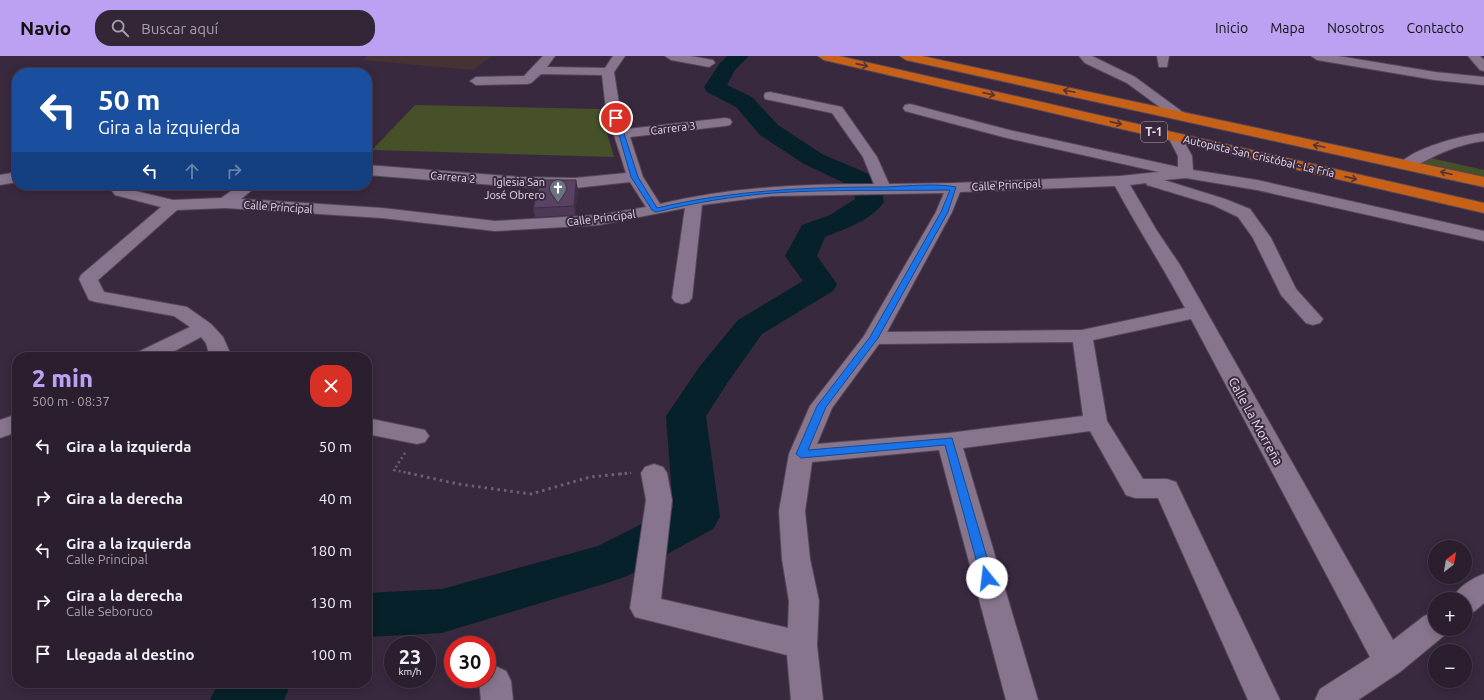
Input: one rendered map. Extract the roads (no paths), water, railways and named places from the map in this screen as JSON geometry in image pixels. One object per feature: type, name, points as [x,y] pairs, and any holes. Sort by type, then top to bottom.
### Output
[{"type":"highway","name":"Autopista San Cristóbal - La Fría","points":[[824,56],[1484,208]]},
{"type":"highway","name":"Autopista San Cristóbal - La Fría","points":[[906,56],[921,58],[1484,182]]},
{"type":"street","points":[[476,81],[528,80],[549,56]]},
{"type":"street","points":[[619,56],[608,72],[613,110],[635,177],[656,210]]},
{"type":"street","points":[[671,56],[709,63]]},
{"type":"street","points":[[1085,56],[1089,60],[1131,80],[1144,88],[1156,99],[1181,116]]},
{"type":"street","points":[[1317,56],[1435,76],[1484,81]]},
{"type":"street","points":[[1474,56],[1484,67]]},
{"type":"street","points":[[538,70],[608,72]]},
{"type":"street","points":[[770,96],[837,110],[870,157],[884,190]]},
{"type":"street","points":[[1122,103],[1156,99]]},
{"type":"street","points":[[910,108],[1007,134],[1186,174],[1257,185],[1484,236]]},
{"type":"street","name":"Carrera 3","points":[[622,134],[725,122]]},
{"type":"street","points":[[1175,137],[1185,156],[1186,174]]},
{"type":"street","points":[[1407,165],[1443,146],[1473,138],[1484,137]]},
{"type":"street","name":"Carrera 2","points":[[372,170],[520,182],[575,183],[635,177]]},
{"type":"street","name":"Calle Principal","points":[[120,190],[121,192],[173,205],[225,203],[382,213],[495,226],[599,220],[656,210],[694,201],[772,191],[954,188],[993,185],[1120,181],[1186,174]]},
{"type":"street","points":[[0,180],[12,178]]},
{"type":"street","points":[[1144,179],[1219,202],[1244,213],[1262,238],[1288,291],[1313,319]]},
{"type":"street","name":"Calle La Morreña","points":[[1120,181],[1148,231],[1171,265],[1390,662]]},
{"type":"street","points":[[807,700],[802,645],[804,601],[796,558],[792,511],[801,454],[821,406],[873,338],[944,212],[954,188]]},
{"type":"street","points":[[225,203],[243,190]]},
{"type":"street","points":[[682,298],[694,201]]},
{"type":"street","points":[[173,205],[88,279],[96,296],[180,311],[204,328],[216,340],[220,352]]},
{"type":"street","points":[[873,338],[1082,336],[1196,312]]},
{"type":"street","points":[[156,352],[204,328]]},
{"type":"street","points":[[1082,336],[1096,422],[1106,436],[1135,488],[1167,489],[1264,700]]},
{"type":"street","points":[[801,454],[949,441],[1096,422]]},
{"type":"street","points":[[0,430],[12,424]]},
{"type":"street","points":[[372,427],[417,436]]},
{"type":"street","points":[[949,441],[1022,700]]},
{"type":"street","points":[[654,473],[659,500],[645,608],[802,645]]},
{"type":"street","points":[[1472,596],[1484,586]]},
{"type":"street","points":[[1332,700],[1390,662],[1428,632]]},
{"type":"waterway","points":[[372,615],[442,611],[610,562],[697,517],[686,416],[713,375],[750,327],[821,284],[801,256],[813,231],[840,221],[870,202],[866,183],[813,159],[769,130],[744,102],[715,87],[727,67],[739,56]]},
{"type":"waterway","points":[[238,700],[256,688]]},
{"type":"place","name":"Iglesia San José Obrero","points":[[558,203]]}]
